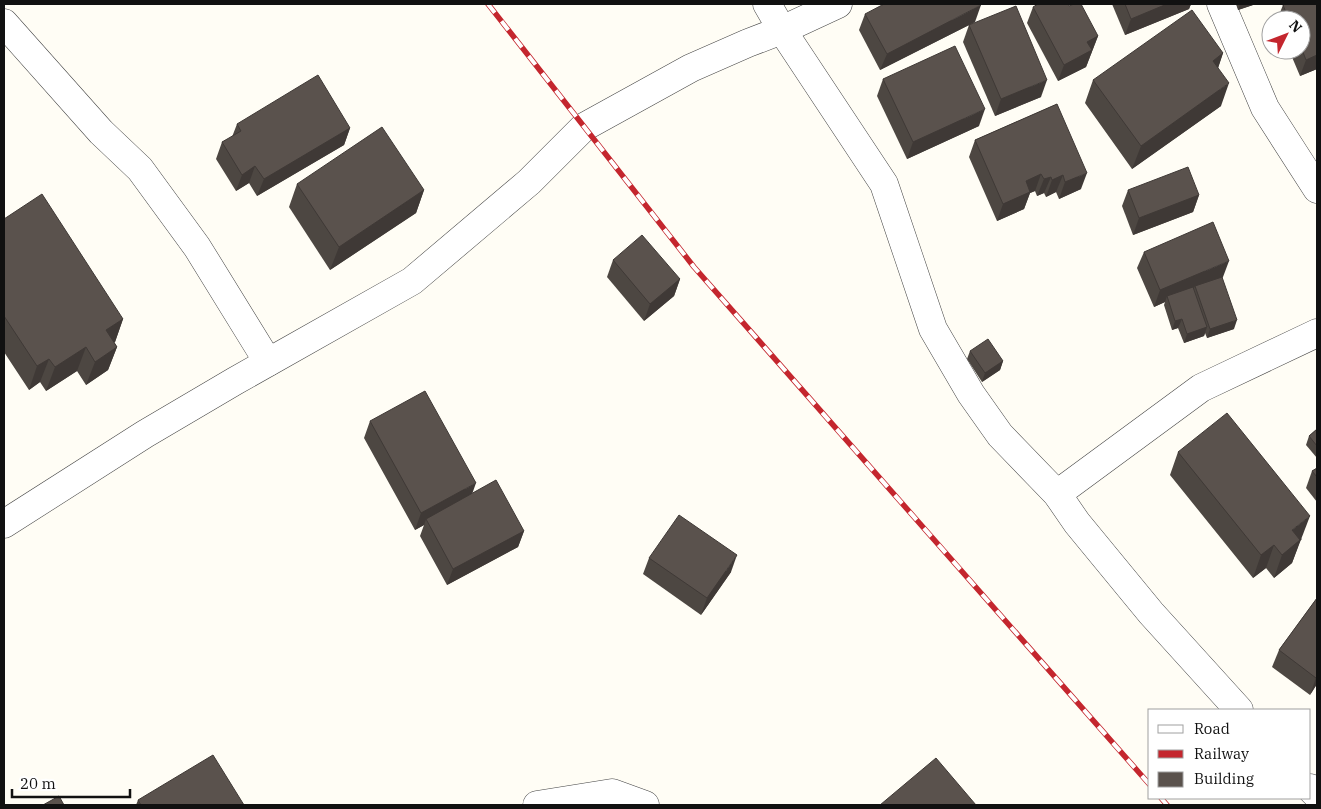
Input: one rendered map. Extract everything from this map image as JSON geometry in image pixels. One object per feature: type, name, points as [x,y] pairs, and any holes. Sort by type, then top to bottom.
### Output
[{"type":"street","points":[[767,4],[782,30],[884,184],[933,329],[971,394],[1000,435],[1057,494],[1077,523],[1151,613],[1238,709]]},
{"type":"street","points":[[4,524],[144,434],[412,281],[529,182],[584,127],[691,68],[838,4]]},
{"type":"street","points":[[1221,4],[1265,108],[1317,189]]},
{"type":"street","points":[[4,23],[101,132],[140,169],[197,247],[268,362]]},
{"type":"street","points":[[1057,494],[1201,388],[1317,333]]},
{"type":"street","points":[[536,805],[612,793],[645,805]]},
{"type":"building","points":[[884,4],[981,5],[887,54],[865,14]]},
{"type":"building","points":[[1038,4],[1068,4],[1069,6],[1081,4],[1098,36],[1087,42],[1092,50],[1064,65],[1033,7]]},
{"type":"building","points":[[1125,4],[1167,4],[1131,19]]},
{"type":"building","points":[[1317,4],[1317,55],[1311,58],[1311,10],[1285,10],[1283,5]]},
{"type":"building","points":[[1016,6],[1047,80],[1001,99],[969,25]]},
{"type":"building","points":[[1192,10],[1223,53],[1213,61],[1229,83],[1141,146],[1093,80]]},
{"type":"building","points":[[955,46],[985,109],[913,142],[883,79]]},
{"type":"building","points":[[318,75],[350,128],[264,179],[255,166],[242,175],[222,142],[241,131],[237,124]]},
{"type":"building","points":[[1057,104],[1087,173],[1065,182],[1063,175],[1052,180],[1051,177],[1044,179],[1041,174],[1026,181],[1030,192],[1003,204],[975,140]]},
{"type":"building","points":[[382,127],[424,190],[339,247],[297,184]]},
{"type":"building","points":[[1188,167],[1199,195],[1139,218],[1128,190]]},
{"type":"building","points":[[42,194],[123,319],[106,330],[117,347],[95,362],[86,347],[55,367],[49,359],[37,366],[4,316],[4,219]]},
{"type":"building","points":[[1213,222],[1229,261],[1160,290],[1144,252]]},
{"type":"building","points":[[642,235],[680,279],[650,304],[613,260]]},
{"type":"building","points":[[1222,277],[1237,320],[1210,329],[1195,286]]},
{"type":"building","points":[[1193,287],[1207,327],[1187,334],[1182,319],[1175,321],[1167,296]]},
{"type":"building","points":[[988,339],[1003,361],[985,373],[970,351]]},
{"type":"building","points":[[425,391],[476,483],[421,513],[370,421]]},
{"type":"building","points":[[1227,413],[1310,516],[1292,530],[1300,540],[1282,555],[1274,545],[1261,555],[1178,452]]},
{"type":"building","points":[[1317,429],[1317,446],[1309,436]]},
{"type":"building","points":[[1317,468],[1317,477],[1312,471]]},
{"type":"building","points":[[496,480],[524,531],[453,569],[426,519]]},
{"type":"building","points":[[679,515],[737,555],[707,598],[649,558]]},
{"type":"building","points":[[1317,598],[1317,676],[1316,678],[1279,650]]},
{"type":"building","points":[[213,755],[244,805],[141,805],[138,800]]},
{"type":"building","points":[[936,758],[976,805],[880,805]]},
{"type":"building","points":[[59,796],[64,805],[43,805]]},
{"type":"railway","points":[[488,4],[694,267],[1148,783]]},
{"type":"railway","points":[[1162,799],[1167,805]]}]
